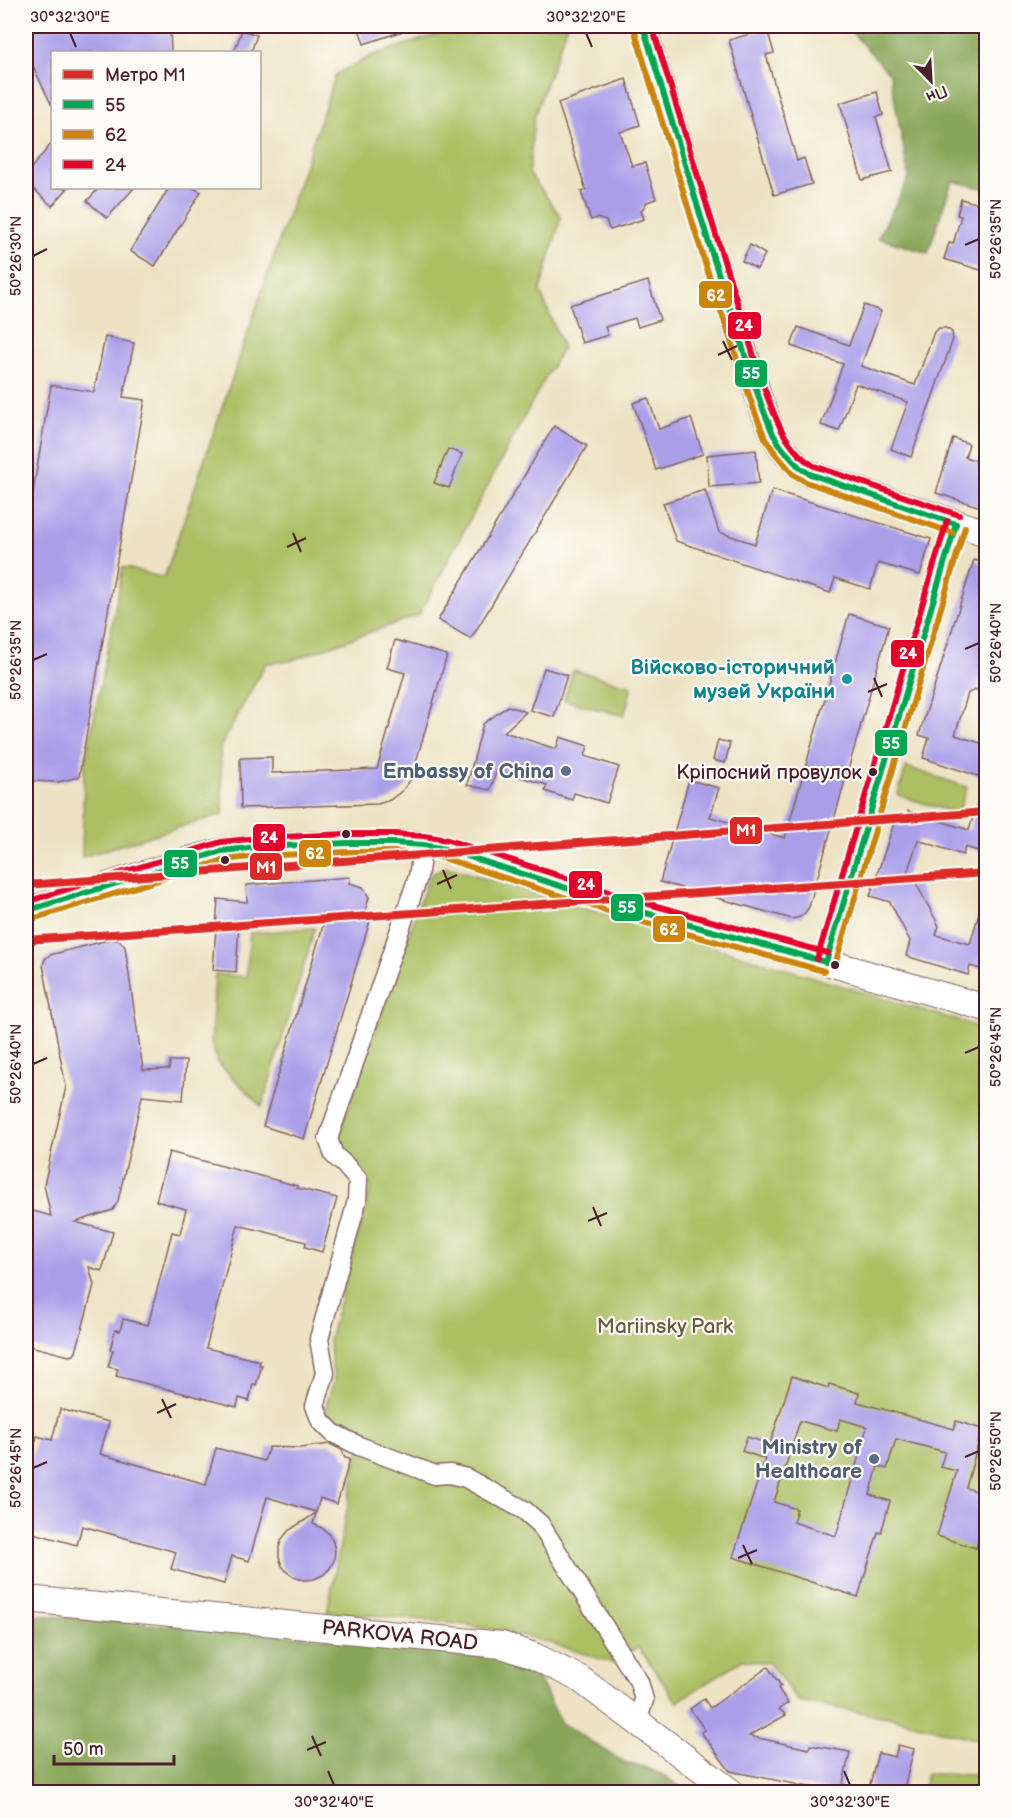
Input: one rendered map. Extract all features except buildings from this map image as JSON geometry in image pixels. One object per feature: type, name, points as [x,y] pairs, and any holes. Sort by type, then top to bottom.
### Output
[{"type":"main road","points":[[643,26],[749,370],[773,434],[782,448],[800,468],[810,474],[987,533]]},
{"type":"main road","points":[[826,962],[956,524]]},
{"type":"main road","points":[[26,911],[222,851],[348,843],[423,845],[445,849],[635,910],[987,1008]]},
{"type":"main road","name":"PARKOVA ROAD","points":[[26,1599],[502,1645],[534,1656],[580,1679],[731,1792]]},
{"type":"street","points":[[423,845],[418,877],[328,1140],[334,1155],[358,1180],[357,1201],[318,1339],[325,1373],[315,1406],[321,1421],[333,1433],[435,1475],[450,1474],[466,1478],[524,1510],[540,1524],[639,1682],[644,1700],[637,1722]]},
{"type":"green space","points":[[463,26],[567,26],[534,117],[529,173],[561,217],[540,291],[563,347],[419,615],[289,661],[266,663],[220,748],[223,814],[82,857],[84,771],[123,567],[164,578],[336,74],[371,56]]},
{"type":"green space","points":[[846,26],[986,26],[986,189],[952,181],[928,253],[878,238],[909,178],[890,74]]},
{"type":"green space","points":[[573,670],[632,686],[624,716],[564,700]]},
{"type":"green space","points":[[906,767],[967,787],[958,814],[898,795]]},
{"type":"green space","name":"Mariinsky Park","points":[[443,868],[451,868],[986,1029],[986,1742],[898,1719],[798,1701],[769,1663],[742,1660],[677,1702],[638,1647],[612,1663],[538,1640],[479,1627],[428,1620],[327,1612],[361,1439],[332,1423],[325,1410],[334,1380],[329,1340],[371,1188],[366,1172],[342,1147],[339,1134],[426,885],[431,875]]},
{"type":"green space","points":[[315,928],[262,1107],[217,1062],[211,1042],[215,974],[246,977],[250,933]]},
{"type":"green space","points":[[26,1614],[442,1648],[512,1660],[534,1668],[561,1723],[627,1764],[641,1766],[663,1775],[688,1792],[26,1792]]},
{"type":"green space","points":[[926,1774],[986,1775],[986,1792],[923,1792]]},
{"type":"metro line","name":"M1","points":[[26,885],[986,812]]},
{"type":"metro line","name":"M1","points":[[26,940],[986,873]]},
{"type":"transit line","name":"55","points":[[643,26],[713,257],[773,434],[800,468],[810,474],[956,524]]},
{"type":"transit line","name":"24","points":[[652,26],[758,370],[787,440],[814,466],[959,515]]},
{"type":"transit line","name":"62","points":[[634,29],[704,260],[765,438],[794,475],[806,482],[953,533]]},
{"type":"transit line","name":"24","points":[[817,959],[947,521]]},
{"type":"transit line","name":"55","points":[[826,962],[956,524]]},
{"type":"transit line","name":"62","points":[[835,965],[965,527]]},
{"type":"transit line","name":"24","points":[[26,902],[221,842],[258,838],[395,834],[448,840],[638,901],[828,953]]},
{"type":"transit line","name":"55","points":[[26,911],[222,851],[258,847],[394,843],[445,849],[635,910],[826,962]]},
{"type":"transit line","name":"62","points":[[29,920],[224,860],[259,856],[394,852],[443,858],[632,919],[824,971]]},
{"type":"place","name":"Війсково-історичний музей України","points":[[847,679]]},
{"type":"place","name":"Embassy of China","points":[[566,771]]},
{"type":"place","name":"Кріпосний провулок","points":[[873,772]]},
{"type":"place","name":"Ministry of Healthcare","points":[[874,1459]]}]
